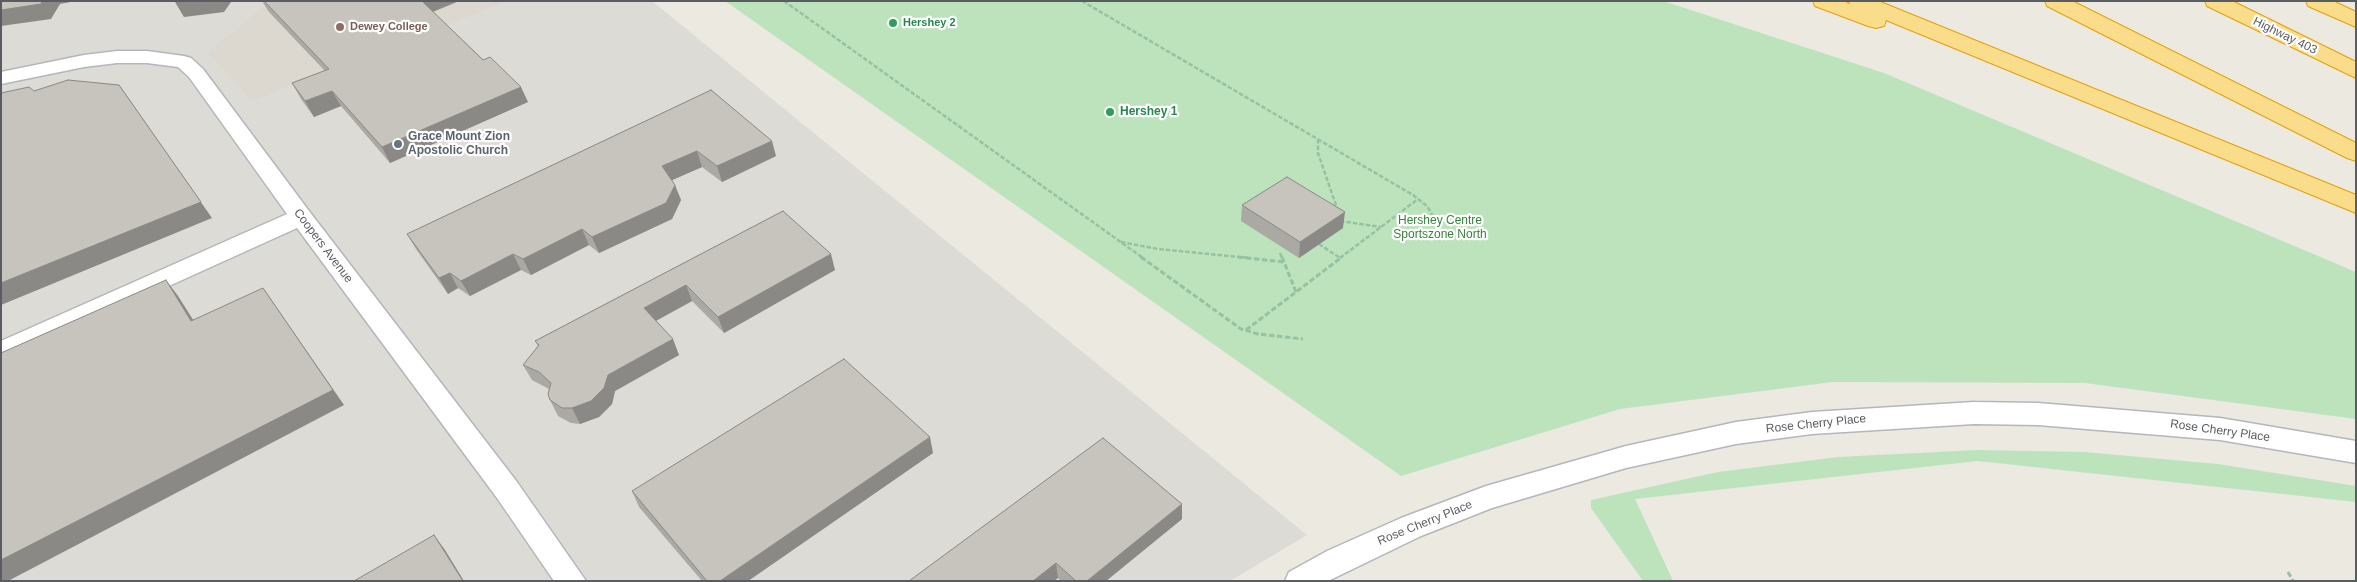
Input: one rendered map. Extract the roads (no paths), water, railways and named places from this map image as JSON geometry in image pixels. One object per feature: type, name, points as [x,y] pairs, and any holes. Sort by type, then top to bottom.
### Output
[{"type":"highway","points":[[1823,1],[2117,108]]},
{"type":"highway","points":[[1859,1],[2356,205]]},
{"type":"highway","points":[[2054,1],[2356,153]]},
{"type":"highway","name":"Highway 403","points":[[2215,1],[2356,71]]},
{"type":"highway","points":[[2316,1],[2356,21]]},
{"type":"street","name":"Coopers Avenue","points":[[1,78],[84,61],[118,57],[147,57],[184,62],[196,73],[301,217],[507,490],[571,581]]},
{"type":"street","points":[[1,352],[301,217]]},
{"type":"street","name":"Rose Cherry Place","points":[[1300,581],[1338,560],[1411,527],[1486,498],[1626,457],[1736,433],[1812,423],[1974,413],[2038,414],[2130,420],[2220,429],[2356,452]]},
{"type":"place","name":"Hershey 2","points":[[893,23]]},
{"type":"place","name":"Dewey College","points":[[340,27]]},
{"type":"place","name":"Hershey 1","points":[[1110,112]]},
{"type":"place","name":"Grace Mount Zion Apostolic Church","points":[[398,144]]},
{"type":"park label","name":"Hershey Centre Sportszone North","points":[[1440,228]]}]
